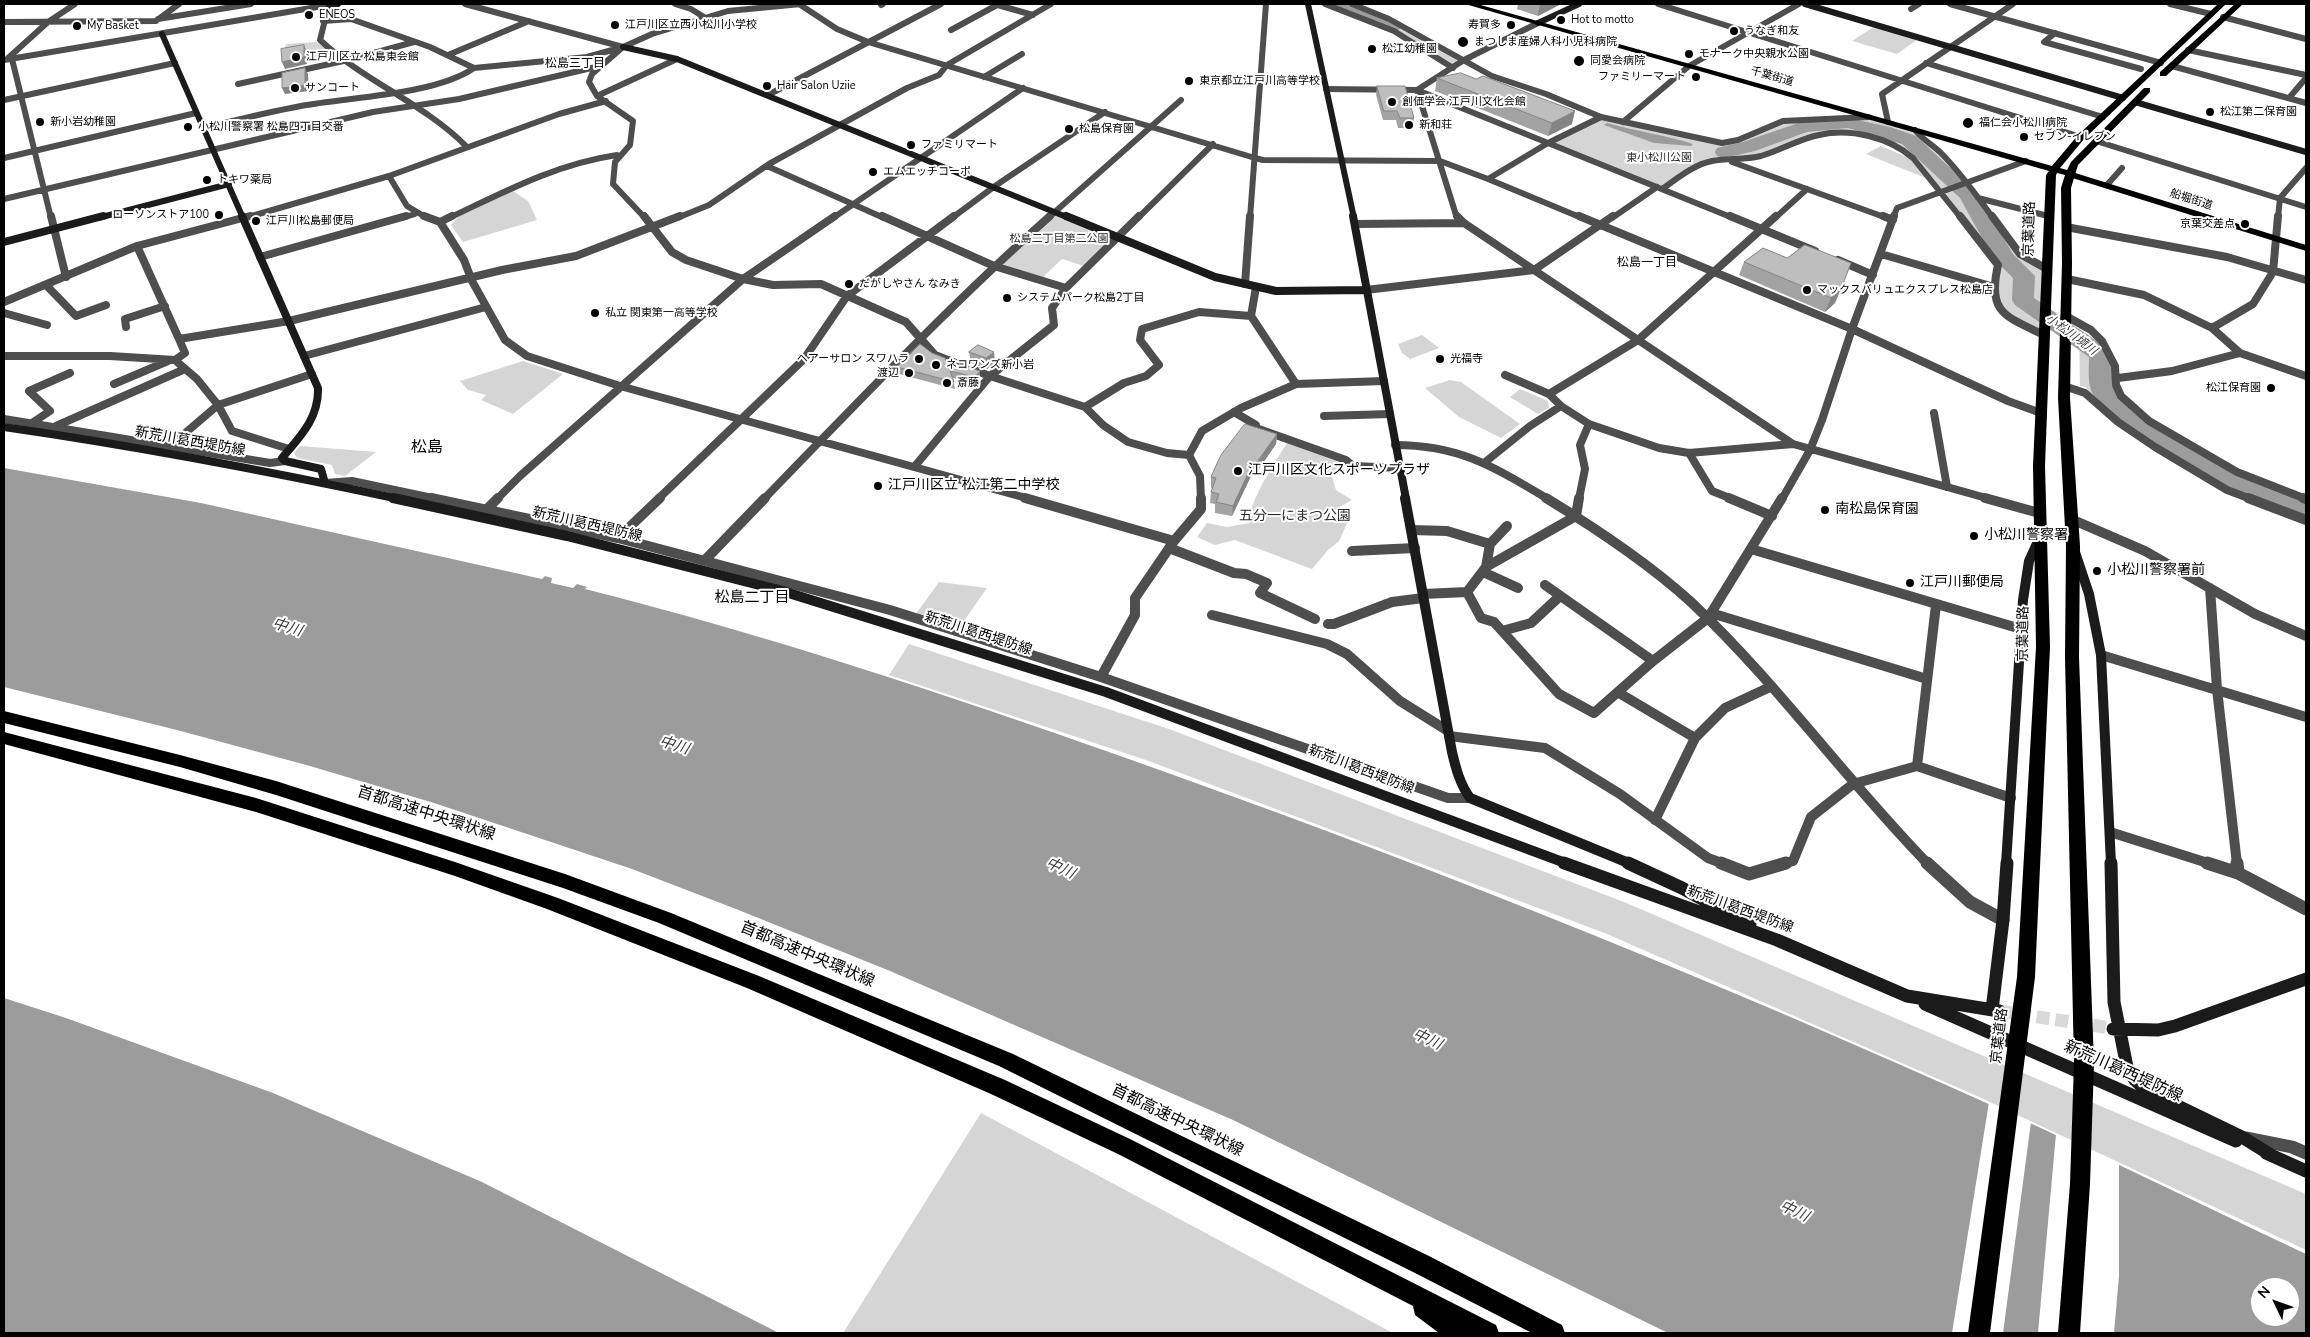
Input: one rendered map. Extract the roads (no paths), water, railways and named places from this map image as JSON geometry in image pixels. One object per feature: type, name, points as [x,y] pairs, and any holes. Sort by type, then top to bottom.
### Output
[{"type":"highway","name":"千葉街道","points":[[1469,4],[2069,174]]},
{"type":"highway","points":[[2054,169],[2082,137],[2222,4]]},
{"type":"highway","points":[[2069,1333],[2080,1184],[2084,1063],[2072,638],[2072,546],[2064,386],[2067,279],[2066,188],[2069,174],[2074,164],[2096,140],[2188,50],[2239,4]]},
{"type":"highway","name":"京葉道路","points":[[1980,1333],[2023,997],[2031,893],[2043,647],[2039,513],[2041,413],[2048,216],[2051,176],[2054,169]]},
{"type":"highway","name":"首都高速中央環状線","points":[[4,717],[180,761],[314,799],[565,881],[665,918],[1006,1060],[1414,1260],[1554,1333]]},
{"type":"highway","points":[[4,738],[167,780],[347,834],[482,878],[649,940],[753,982],[998,1087],[1126,1147],[1488,1333]]},
{"type":"highway","points":[[1389,1282],[1457,1333]]},
{"type":"main road","name":"船堀街道","points":[[2069,174],[2306,248]]},
{"type":"street","points":[[8,59],[48,22],[75,4]]},
{"type":"street","points":[[157,20],[179,4]]},
{"type":"street","points":[[4,22],[157,20],[251,4]]},
{"type":"street","points":[[329,4],[323,21],[320,40],[391,92],[446,126],[466,146]]},
{"type":"street","points":[[8,59],[338,4]]},
{"type":"street","points":[[465,4],[623,47],[678,59],[995,186],[1215,278],[1276,292],[1366,290],[1430,284],[1534,270],[1660,188],[1704,163],[1760,156],[1818,135],[1831,133],[1873,138],[1907,151],[1945,191],[1998,264],[1994,287],[1996,302],[2006,314],[2044,334]]},
{"type":"street","points":[[679,4],[704,17]]},
{"type":"street","points":[[204,128],[302,106],[424,86],[462,76],[474,68],[587,57],[623,47],[652,34],[704,17],[728,11],[800,4],[837,29],[868,42],[1263,160],[1440,161],[1852,329],[2008,401],[2041,413]]},
{"type":"street","points":[[768,95],[941,4]]},
{"type":"street","points":[[951,30],[996,4],[1033,14]]},
{"type":"street","points":[[179,339],[289,321],[472,277],[576,256],[618,241],[708,205],[767,166],[907,88],[939,75],[948,66],[1051,4]]},
{"type":"street","points":[[1245,284],[1266,4]]},
{"type":"street","points":[[1308,4],[1355,224],[1448,734],[1457,776],[1470,798]]},
{"type":"street","points":[[1325,4],[1394,31],[1452,68]]},
{"type":"street","points":[[1352,4],[1389,19],[1492,76],[1546,94],[1601,117],[1722,144],[1732,143],[1759,129],[1781,121],[1802,118],[1852,120],[1868,117]]},
{"type":"street","points":[[1417,90],[1464,60],[1579,4]]},
{"type":"street","points":[[1658,4],[2082,137]]},
{"type":"street","points":[[1623,122],[1689,66],[1799,4]]},
{"type":"street","points":[[1804,4],[2124,98]]},
{"type":"street","points":[[1911,9],[1919,4]]},
{"type":"street","points":[[1950,4],[2161,62]]},
{"type":"street","points":[[1888,122],[1882,94],[2013,4]]},
{"type":"street","points":[[2170,4],[2211,14]]},
{"type":"street","points":[[722,7],[728,11]]},
{"type":"street","points":[[2223,17],[2306,38]]},
{"type":"street","points":[[323,21],[351,19],[448,55],[474,68]]},
{"type":"street","points":[[157,20],[196,113],[312,374],[319,399],[316,410],[311,422],[282,458],[285,461]]},
{"type":"street","points":[[448,55],[529,21]]},
{"type":"street","points":[[2055,33],[2044,42],[2141,69]]},
{"type":"street","points":[[238,84],[348,60],[414,42]]},
{"type":"street","points":[[440,222],[528,182],[543,172],[596,157],[617,155],[630,145],[632,121],[597,96],[589,82],[592,74],[623,47]]},
{"type":"street","points":[[2188,50],[2306,77],[2289,98]]},
{"type":"street","points":[[984,77],[1022,54]]},
{"type":"street","points":[[8,59],[21,96],[66,277]]},
{"type":"street","points":[[597,96],[678,59]]},
{"type":"street","points":[[4,100],[175,63]]},
{"type":"street","points":[[1926,63],[2103,117]]},
{"type":"street","points":[[4,199],[213,148],[373,112],[415,108],[603,65]]},
{"type":"street","points":[[2172,66],[2306,103]]},
{"type":"street","points":[[487,510],[520,476],[742,279],[1023,88]]},
{"type":"street","points":[[1326,90],[1417,90],[1873,275]]},
{"type":"street","points":[[1417,90],[1456,215],[1464,223],[1793,444],[2039,513]]},
{"type":"street","points":[[705,560],[921,337],[994,266],[1181,100]]},
{"type":"street","points":[[4,302],[137,246],[294,205],[388,176],[466,146],[559,114],[606,101]]},
{"type":"street","points":[[2135,102],[2306,152]]},
{"type":"street","points":[[618,538],[744,419],[804,359],[847,296],[995,186],[1104,112]]},
{"type":"street","points":[[4,158],[196,113]]},
{"type":"street","points":[[1488,179],[1548,143],[1601,117]]},
{"type":"street","points":[[1915,130],[1922,139],[1940,152],[1978,198],[2020,254],[2047,269]]},
{"type":"street","points":[[2096,140],[2306,207]]},
{"type":"street","points":[[915,466],[990,376],[1054,325],[1052,308],[1066,288],[1213,144]]},
{"type":"street","points":[[617,155],[613,169],[612,184],[652,226],[672,252],[686,260],[742,279],[774,285],[821,284],[906,322],[936,355],[990,376],[1085,408],[1103,425],[1128,442],[1167,453],[1189,455]]},
{"type":"street","points":[[1729,161],[1893,220]]},
{"type":"street","points":[[1467,592],[1481,618],[1494,622],[1559,694],[1594,713],[1653,661],[1709,616],[1772,516],[1810,450],[1852,329],[1898,208],[2026,162]]},
{"type":"street","points":[[767,166],[994,266],[1066,288]]},
{"type":"street","points":[[2106,185],[2122,168]]},
{"type":"street","points":[[2212,328],[2253,304],[2273,272],[2278,239],[2280,198],[2306,168]]},
{"type":"street","points":[[388,176],[408,209],[415,214],[440,222],[505,340],[527,356],[620,386],[915,466],[1171,545],[1234,573],[1246,574],[1267,583],[1260,592],[1315,619]]},
{"type":"street","points":[[4,242],[229,184]]},
{"type":"street","points":[[1549,394],[1638,340],[1807,189]]},
{"type":"street","points":[[1978,198],[2048,216]]},
{"type":"street","points":[[260,256],[415,214]]},
{"type":"street","points":[[1355,224],[1464,223]]},
{"type":"street","points":[[2066,227],[2227,257],[2273,272],[2306,280]]},
{"type":"street","points":[[114,384],[185,353],[137,246]]},
{"type":"street","points":[[1881,254],[1994,287]]},
{"type":"street","points":[[2067,279],[2144,295],[2212,328],[2240,354],[2306,376]]},
{"type":"street","points":[[46,285],[76,316],[106,305]]},
{"type":"street","points":[[1256,287],[1251,316],[1296,384]]},
{"type":"street","points":[[126,327],[125,319],[165,306]]},
{"type":"street","points":[[304,356],[486,307]]},
{"type":"street","points":[[1085,408],[1124,383],[1146,376],[1160,365],[1140,340],[1142,329],[1199,312],[1251,316]]},
{"type":"street","points":[[4,313],[47,325]]},
{"type":"street","points":[[2066,318],[2095,333],[2108,346],[2118,378],[2116,386],[2121,396],[2149,421],[2237,472],[2306,499]]},
{"type":"street","points":[[2118,378],[2172,371],[2240,354]]},
{"type":"street","points":[[4,356],[110,356],[172,360],[197,378],[218,405],[232,431],[289,449]]},
{"type":"street","points":[[55,426],[185,369]]},
{"type":"street","points":[[32,423],[50,411],[28,391],[70,373]]},
{"type":"street","points":[[170,446],[218,405],[312,374]]},
{"type":"street","points":[[1505,375],[1549,394],[1561,406],[1589,424],[1659,448],[1689,453],[1724,452],[1793,444]]},
{"type":"street","points":[[1189,455],[1202,431],[1234,412],[1296,384],[1384,382]]},
{"type":"street","points":[[2064,386],[2085,392],[2118,422],[2155,447],[2227,490],[2306,520]]},
{"type":"street","points":[[1484,463],[1530,426],[1561,406]]},
{"type":"street","points":[[1234,412],[1256,425],[1256,428],[1346,460],[1353,466],[1400,468]]},
{"type":"street","points":[[1934,413],[1947,487]]},
{"type":"street","points":[[1324,416],[1390,414]]},
{"type":"street","points":[[4,419],[270,463],[285,461],[322,469],[325,483],[352,481],[618,538],[705,560],[782,586],[890,610],[1100,677],[1448,798],[1470,798],[1605,852],[1682,888],[1777,940]]},
{"type":"street","points":[[1484,569],[1576,516],[1585,470],[1580,446],[1589,424]]},
{"type":"street","name":"新荒川葛西堤防線","points":[[4,428],[79,438],[325,483],[567,536],[782,586],[1106,692],[1594,874],[1777,940],[2306,1171]]},
{"type":"street","points":[[1396,445],[1430,446],[1484,463],[1576,516],[1646,566],[1709,616],[1854,784],[1950,884],[1985,914],[2003,920],[2025,581],[2029,561],[2040,536]]},
{"type":"street","points":[[1689,453],[1712,491],[1772,516]]},
{"type":"street","points":[[1100,677],[1135,615],[1135,598],[1171,545],[1201,509],[1200,476],[1189,455]]},
{"type":"street","points":[[2071,519],[2145,551],[2255,614],[2306,636]]},
{"type":"street","points":[[1328,624],[1392,602],[1423,596],[1467,592],[1484,569],[1490,544],[1507,526]]},
{"type":"street","points":[[1412,530],[1447,531],[1490,544]]},
{"type":"street","name":"新荒川葛西堤防線","points":[[2072,546],[2082,569],[2101,655],[2110,832],[2115,1029],[2130,1074],[2147,1090],[2242,1137],[2271,1155]]},
{"type":"street","points":[[1352,551],[1415,548]]},
{"type":"street","points":[[1751,550],[2021,629]]},
{"type":"street","points":[[1484,569],[1518,588]]},
{"type":"street","points":[[1545,585],[1653,661]]},
{"type":"street","points":[[2210,588],[2217,689],[2238,873]]},
{"type":"street","points":[[1502,631],[1531,622],[1560,596]]},
{"type":"street","points":[[1917,766],[1936,605]]},
{"type":"street","points":[[1212,615],[1305,637],[1327,644],[1347,654],[1400,701],[1448,734],[1545,748],[1620,794],[1708,858],[1749,874],[1793,861],[1811,817],[1854,784],[1917,766],[2011,798]]},
{"type":"street","points":[[1709,616],[1927,679]]},
{"type":"street","points":[[2101,655],[2306,717]]},
{"type":"street","points":[[1655,820],[1695,738],[1726,708],[1770,687]]},
{"type":"street","points":[[1619,692],[1695,738]]},
{"type":"street","points":[[2110,832],[2238,873],[2306,910]]},
{"type":"street","name":"新荒川葛西堤防線","points":[[1907,996],[1996,1010],[2003,920]]},
{"type":"street","points":[[2115,1029],[2158,1030],[2175,1026],[2306,979]]},
{"type":"street","points":[[2242,1137],[2292,1147],[2306,1153]]},
{"type":"water","points":[[1607,123],[1693,144],[1691,146],[1654,143],[1604,125]]},
{"type":"water","name":"中川","points":[[4,468],[201,503],[542,579],[545,576],[552,578],[551,583],[573,588],[577,584],[587,587],[585,589],[790,646],[925,689],[1335,834],[1543,915],[1851,1043],[2042,1129],[2306,1254],[2306,1333],[1668,1333],[1233,1120],[890,971],[632,869],[434,803],[310,766],[177,730],[4,687]]},
{"type":"water","points":[[4,998],[66,1018],[273,1093],[482,1182],[779,1333],[4,1333]]},
{"type":"waterway","name":"小松川境川","points":[[1338,4],[1392,28]]},
{"type":"waterway","name":"小松川境川","points":[[1724,152],[1748,147],[1804,127],[1848,123],[1883,131],[1909,140],[1968,195],[2004,258],[2024,276],[2023,300],[2100,354],[2103,392],[2123,412],[2176,449],[2262,491],[2306,508]]},
{"type":"tunnel","points":[[1999,1011],[2111,1028]]},
{"type":"place","name":"ENEOS","points":[[309,15]]},
{"type":"place","name":"Hot to motto","points":[[1561,20]]},
{"type":"place","name":"江戸川区立西小松川小学校","points":[[615,25]]},
{"type":"place","name":"寿賀多","points":[[1511,25]]},
{"type":"place","name":"My Basket","points":[[77,26]]},
{"type":"place","name":"うなぎ和友","points":[[1734,31]]},
{"type":"place","name":"まつしま産婦人科小児科病院","points":[[1463,42]]},
{"type":"place","name":"松江幼稚園","points":[[1372,49]]},
{"type":"place","name":"モナーク中央親水公園","points":[[1689,54]]},
{"type":"place","name":"江戸川区立 松島東会館","points":[[296,57]]},
{"type":"place","name":"同愛会病院","points":[[1579,61]]},
{"type":"place","name":"ファミリーマート","points":[[1696,77]]},
{"type":"place","name":"東京都立江戸川高等学校","points":[[1189,81]]},
{"type":"place","name":"Hair Salon Uziie","points":[[767,86]]},
{"type":"place","name":"サンコート","points":[[295,88]]},
{"type":"place","name":"創価学会 江戸川文化会館","points":[[1392,102]]},
{"type":"place","name":"松江第二保育園","points":[[2210,112]]},
{"type":"place","name":"新小岩幼稚園","points":[[40,122]]},
{"type":"place","name":"福仁会小松川病院","points":[[1968,123]]},
{"type":"place","name":"新和荘","points":[[1409,125]]},
{"type":"place","name":"小松川警察署 松島四丁目交番","points":[[188,127]]},
{"type":"place","name":"松島保育園","points":[[1069,129]]},
{"type":"place","name":"セブン-イレブン","points":[[2024,137]]},
{"type":"place","name":"ファミリマート","points":[[911,145]]},
{"type":"place","name":"エムエッチコーポ","points":[[873,172]]},
{"type":"place","name":"トキワ薬局","points":[[207,180]]},
{"type":"place","name":"ローソンストア100","points":[[219,215]]},
{"type":"place","name":"江戸川松島郵便局","points":[[256,221]]},
{"type":"place","name":"京葉交差点","points":[[2245,224]]},
{"type":"place","name":"だがしやさん なみき","points":[[849,284]]},
{"type":"place","name":"マックスバリュエクスプレス松島店","points":[[1807,290]]},
{"type":"place","name":"システムパーク松島2丁目","points":[[1007,298]]},
{"type":"place","name":"私立 関東第一高等学校","points":[[595,313]]},
{"type":"place","name":"ヘアーサロン スワハラ","points":[[919,359]]},
{"type":"place","name":"光福寺","points":[[1440,359]]},
{"type":"place","name":"ネコワンズ新小岩","points":[[936,365]]},
{"type":"place","name":"渡辺","points":[[909,373]]},
{"type":"place","name":"斎藤","points":[[947,383]]},
{"type":"place","name":"松江保育園","points":[[2271,388]]},
{"type":"place","name":"江戸川区文化スポーツプラザ","points":[[1238,471]]},
{"type":"place","name":"江戸川区立 松江第二中学校","points":[[878,486]]},
{"type":"place","name":"南松島保育園","points":[[1825,510]]},
{"type":"place","name":"小松川警察署","points":[[1974,536]]},
{"type":"place","name":"小松川警察署前","points":[[2097,571]]},
{"type":"place","name":"江戸川郵便局","points":[[1910,583]]},
{"type":"district","name":"松島三丁目","points":[[575,64]]},
{"type":"district","name":"松島一丁目","points":[[1647,263]]},
{"type":"district","name":"松島","points":[[427,448]]},
{"type":"district","name":"松島二丁目","points":[[752,598]]},
{"type":"park label","name":"東小松川公園","points":[[1659,158]]},
{"type":"park label","name":"松島二丁目第二公園","points":[[1059,239]]},
{"type":"park label","name":"五分一にまつ公園","points":[[1295,517]]}]
